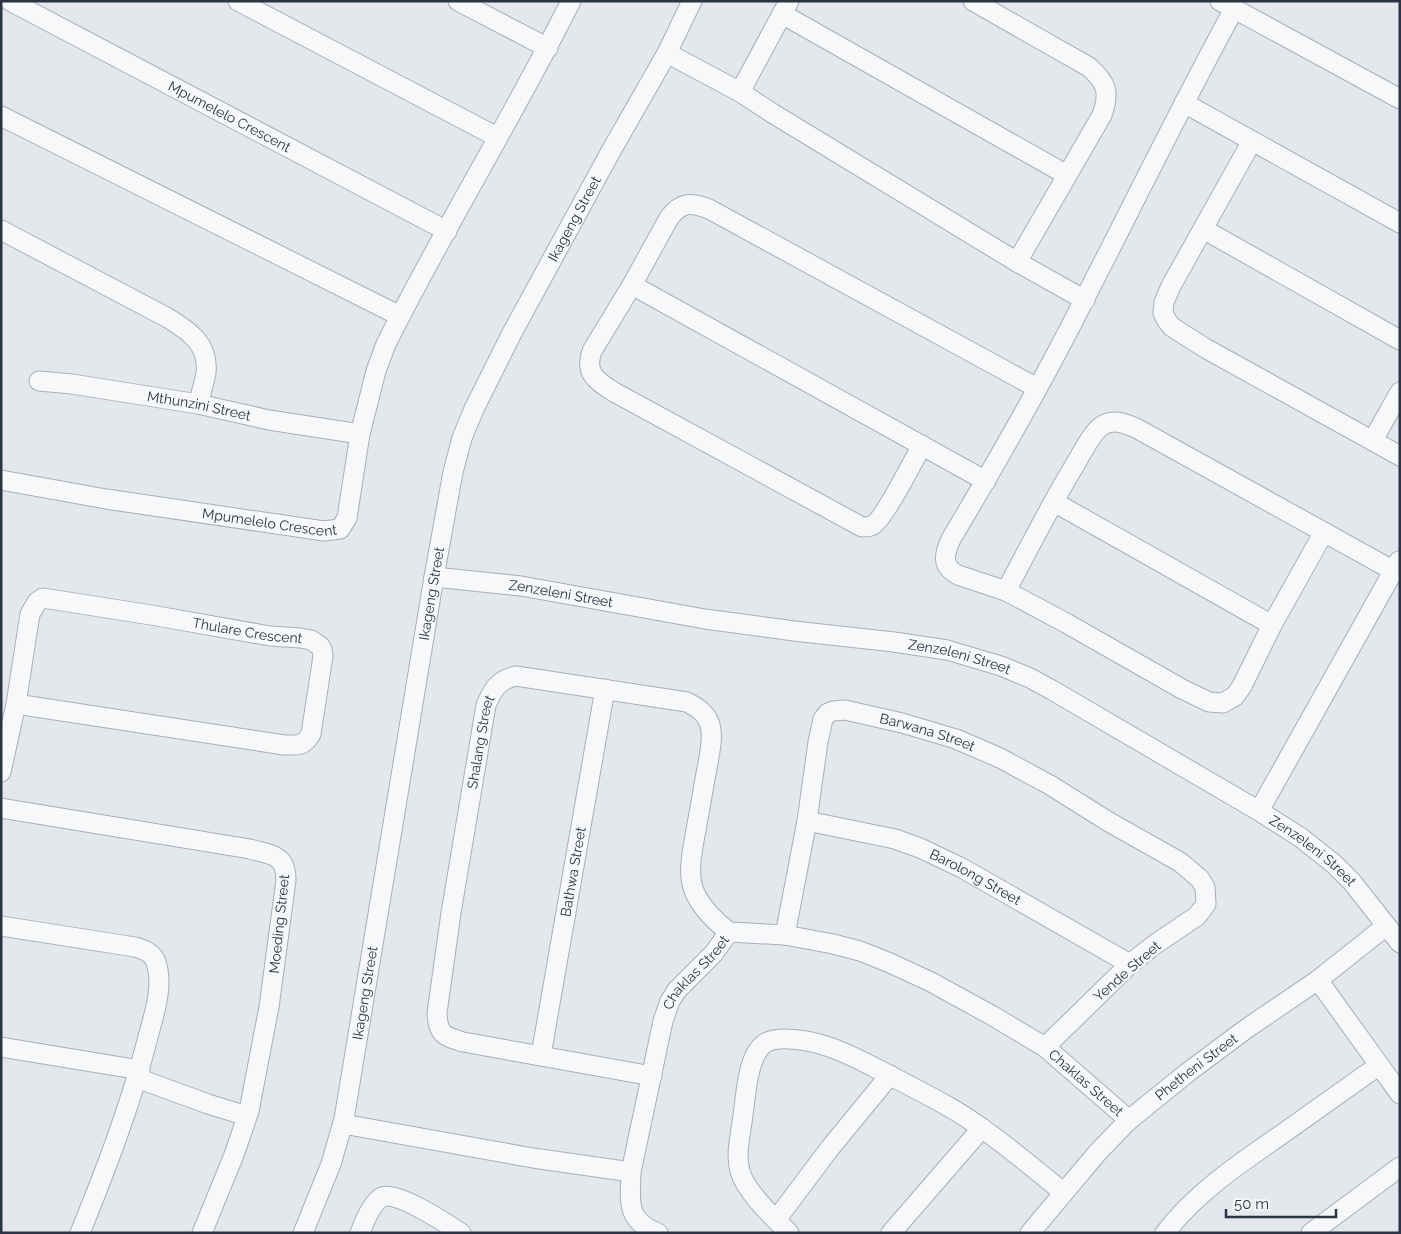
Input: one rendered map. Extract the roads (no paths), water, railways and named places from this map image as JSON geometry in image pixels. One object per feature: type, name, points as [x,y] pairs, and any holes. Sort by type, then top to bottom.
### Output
[{"type":"street","name":"Mpumelelo Crescent","points":[[10,1],[447,230]]},
{"type":"street","points":[[238,1],[497,137]]},
{"type":"street","points":[[458,1],[548,48]]},
{"type":"street","name":"Mpumelelo Crescent","points":[[1,480],[106,499],[324,531],[337,531],[343,527],[347,518],[360,434],[376,370],[386,344],[497,137],[548,48],[571,1]]},
{"type":"street","name":"Ikageng Street","points":[[303,1233],[331,1164],[343,1124],[434,577],[453,472],[462,438],[474,409],[512,333],[667,53],[692,1]]},
{"type":"street","points":[[973,1],[1089,67],[1100,77],[1106,92],[1106,104],[1102,115],[1017,262]]},
{"type":"street","points":[[1324,532],[1272,625],[1242,686],[1235,696],[1223,703],[1214,703],[1182,689],[1006,591],[958,575],[947,566],[946,560],[947,548],[951,539],[1038,388],[1184,103],[1227,5],[1400,99]]},
{"type":"street","points":[[740,92],[785,8],[1067,175]]},
{"type":"street","points":[[667,53],[740,92],[1017,262],[1084,300]]},
{"type":"street","points":[[1184,103],[1400,223]]},
{"type":"street","points":[[1,116],[400,316]]},
{"type":"street","points":[[1252,141],[1171,286],[1163,313],[1172,327],[1205,348],[1400,456]]},
{"type":"street","points":[[922,445],[878,521],[873,525],[862,526],[614,392],[598,382],[594,377],[590,370],[590,358],[592,351],[669,218],[675,210],[688,204],[709,209],[1038,388]]},
{"type":"street","points":[[1203,229],[1400,340]]},
{"type":"street","points":[[1,230],[168,318],[185,329],[199,342],[206,361],[206,373],[198,404]]},
{"type":"street","points":[[632,284],[986,481]]},
{"type":"street","name":"Mthunzini Street","points":[[39,381],[72,384],[198,404],[269,420],[360,434]]},
{"type":"street","points":[[1373,440],[1400,392]]},
{"type":"street","points":[[1006,591],[1092,437],[1100,427],[1119,421],[1136,428],[1324,532],[1397,566],[1259,811]]},
{"type":"street","points":[[1054,502],[1272,625]]},
{"type":"street","name":"Zenzeleni Street","points":[[434,577],[521,586],[705,619],[947,650],[1001,666],[1030,678],[1060,694],[1300,836],[1334,864],[1367,901],[1400,943]]},
{"type":"street","name":"Thulare Crescent","points":[[1,772],[16,704],[30,614],[37,602],[43,598],[270,636],[311,640],[320,646],[323,656],[311,734],[306,741],[297,745],[284,745],[16,704]]},
{"type":"street","name":"Shalang Street","points":[[652,1076],[457,1040],[445,1035],[438,1025],[437,1013],[451,913],[486,705],[491,693],[497,686],[507,678],[516,676],[687,702],[704,714],[710,723],[710,752],[692,854],[691,878],[693,889],[700,901],[715,921],[729,932]]},
{"type":"street","name":"Bathwa Street","points":[[541,1055],[605,689]]},
{"type":"street","name":"Barwana Street","points":[[785,935],[807,821],[818,742],[823,719],[828,713],[833,711],[845,710],[902,723],[956,739],[1000,758],[1050,785],[1109,822],[1180,862],[1200,879],[1207,896]]},
{"type":"street","name":"Moeding Street","points":[[1,808],[250,849],[281,860],[286,872],[281,918],[269,1007],[257,1074],[247,1116],[234,1155],[202,1233]]},
{"type":"street","name":"Barolong Street","points":[[807,821],[895,839],[920,848],[962,868],[1130,964]]},
{"type":"street","name":"Yende Street","points":[[1045,1047],[1130,964],[1197,916],[1206,904],[1207,896]]},
{"type":"street","points":[[1,926],[135,947],[150,953],[157,966],[157,1003],[139,1074],[124,1119],[80,1233]]},
{"type":"street","name":"Phetheni Street","points":[[1030,1233],[1063,1192],[1129,1120],[1238,1034],[1318,980],[1386,926]]},
{"type":"street","name":"Chaklas Street","points":[[631,1172],[662,1021],[670,1001],[677,990],[714,953],[729,932],[785,935],[842,947],[890,962],[931,982],[1045,1047],[1129,1120]]},
{"type":"street","points":[[1318,980],[1378,1066],[1400,1094]]},
{"type":"street","points":[[890,1076],[830,1148],[782,1227],[744,1182],[739,1170],[738,1158],[747,1086],[753,1058],[766,1043],[784,1039],[828,1046],[869,1064],[941,1102],[982,1128],[1063,1192]]},
{"type":"street","points":[[1,1047],[139,1074],[208,1104],[247,1116]]},
{"type":"street","points":[[1165,1233],[1173,1222],[1198,1198],[1232,1169],[1378,1066]]},
{"type":"street","points":[[343,1124],[533,1158],[631,1172],[630,1198],[634,1216],[644,1226],[658,1233]]},
{"type":"street","points":[[892,1233],[982,1128]]},
{"type":"street","points":[[1311,1233],[1400,1167]]},
{"type":"street","points":[[360,1233],[367,1216],[376,1203],[380,1198],[388,1196],[401,1198],[462,1233]]}]
